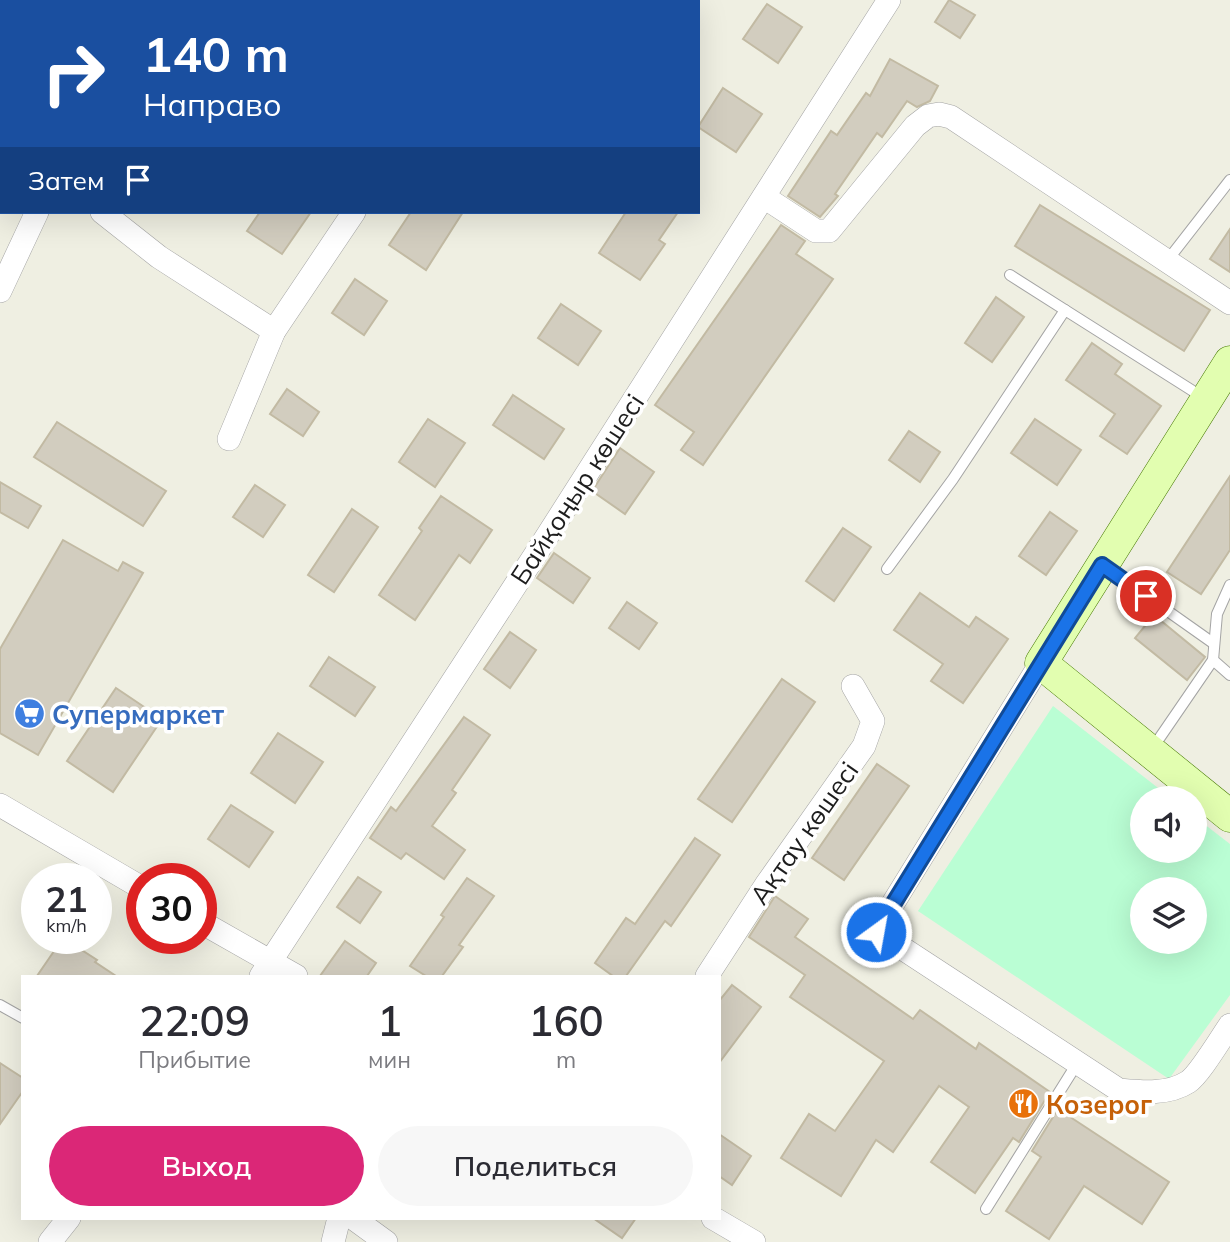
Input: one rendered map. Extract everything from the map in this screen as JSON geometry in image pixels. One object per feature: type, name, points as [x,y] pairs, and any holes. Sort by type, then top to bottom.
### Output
[{"type":"street","name":"Байқоңыр көшесі","points":[[266,970],[889,0]]},
{"type":"street","points":[[764,197],[816,231],[829,231],[915,126],[928,116],[939,114],[963,124],[1230,303]]},
{"type":"street","points":[[0,290],[36,214]]},
{"type":"street","points":[[105,214],[159,257],[274,331]]},
{"type":"street","points":[[229,439],[274,331],[353,214]]},
{"type":"street","points":[[1230,362],[876,932],[1119,1090],[1142,1093],[1164,1091],[1189,1082],[1230,1025]]},
{"type":"street","points":[[1041,663],[1230,816]]},
{"type":"street","name":"Ақтау көшесі","points":[[709,975],[766,886],[864,746],[873,721],[853,686]]},
{"type":"street","points":[[0,805],[126,879]]},
{"type":"street","points":[[217,934],[266,970],[291,975]]},
{"type":"street","points":[[50,1242],[67,1220]]},
{"type":"street","points":[[333,1242],[338,1220]]},
{"type":"street","points":[[357,1220],[386,1242]]},
{"type":"street","points":[[716,1220],[754,1242]]},
{"type":"lane","points":[[1167,261],[1230,180]]},
{"type":"lane","points":[[1010,275],[1206,400]]},
{"type":"lane","points":[[887,569],[953,480],[1065,310]]},
{"type":"lane","points":[[1102,565],[1213,643]]},
{"type":"lane","points":[[1151,751],[1213,660],[1217,614],[1230,585]]},
{"type":"lane","points":[[1213,660],[1230,675]]},
{"type":"lane","points":[[0,1004],[21,1017]]},
{"type":"lane","points":[[986,1209],[1078,1062]]},
{"type":"green space","points":[[1053,706],[1156,786],[1130,786],[1130,863],[1207,863],[1207,826],[1230,844],[1230,995],[1169,1079],[918,911]]},
{"type":"building","points":[[949,0],[975,15],[960,38],[935,22]]},
{"type":"building","points":[[767,4],[802,27],[778,63],[743,39]]},
{"type":"building","points":[[890,59],[938,86],[930,101],[917,107],[907,101],[882,137],[877,133],[835,194],[838,196],[820,217],[788,196],[831,131],[837,135],[866,93],[870,96]]},
{"type":"building","points":[[723,88],[762,114],[736,152],[700,128],[700,124]]},
{"type":"building","points":[[1040,205],[1210,310],[1184,351],[1015,246]]},
{"type":"building","points":[[259,214],[310,214],[282,254],[247,231]]},
{"type":"building","points":[[410,214],[462,214],[426,270],[389,245]]},
{"type":"building","points":[[625,214],[677,214],[659,240],[665,244],[640,280],[599,253]]},
{"type":"building","points":[[781,225],[805,241],[796,254],[833,279],[703,465],[681,450],[694,432],[655,405]]},
{"type":"building","points":[[1230,229],[1230,272],[1210,259]]},
{"type":"building","points":[[355,279],[387,301],[364,335],[332,313]]},
{"type":"building","points":[[996,297],[1024,317],[992,362],[965,343]]},
{"type":"building","points":[[561,304],[601,331],[578,365],[538,338]]},
{"type":"building","points":[[1092,343],[1122,364],[1115,374],[1161,406],[1127,454],[1100,436],[1115,414],[1066,380]]},
{"type":"building","points":[[287,389],[319,412],[303,436],[270,414]]},
{"type":"building","points":[[513,395],[564,429],[544,459],[493,425]]},
{"type":"building","points":[[428,419],[465,443],[435,487],[399,462]]},
{"type":"building","points":[[1035,419],[1081,450],[1057,485],[1011,453]]},
{"type":"building","points":[[57,422],[166,491],[143,526],[34,457]]},
{"type":"building","points":[[909,431],[940,452],[920,482],[889,460]]},
{"type":"building","points":[[620,448],[654,472],[625,514],[592,491]]},
{"type":"building","points":[[1230,476],[1230,550],[1201,594],[1167,572]]},
{"type":"building","points":[[0,482],[41,506],[28,528],[0,512]]},
{"type":"building","points":[[255,485],[285,505],[263,537],[233,517]]},
{"type":"building","points":[[441,496],[492,530],[470,563],[459,555],[415,620],[379,595],[422,531],[419,528]]},
{"type":"building","points":[[352,509],[378,527],[334,592],[308,575]]},
{"type":"building","points":[[1050,512],[1077,531],[1046,575],[1019,556]]},
{"type":"building","points":[[843,528],[871,547],[834,601],[806,581]]},
{"type":"building","points":[[63,540],[118,571],[123,562],[143,573],[38,755],[0,733],[0,649]]},
{"type":"building","points":[[554,553],[590,578],[573,603],[537,578]]},
{"type":"building","points":[[920,593],[969,627],[976,617],[1008,639],[963,703],[931,681],[943,664],[894,630]]},
{"type":"building","points":[[627,602],[657,623],[639,649],[609,628]]},
{"type":"building","points":[[1154,615],[1205,657],[1187,680],[1135,638]]},
{"type":"building","points":[[510,632],[536,650],[510,688],[484,669]]},
{"type":"building","points":[[329,657],[375,687],[355,716],[310,686]]},
{"type":"building","points":[[782,679],[815,702],[732,822],[698,799]]},
{"type":"building","points":[[116,688],[162,719],[113,792],[67,761]]},
{"type":"building","points":[[464,717],[490,735],[452,790],[456,793],[432,826],[465,850],[444,879],[406,853],[401,859],[370,838],[391,807],[396,811]]},
{"type":"building","points":[[278,733],[323,762],[295,803],[251,773]]},
{"type":"building","points":[[877,764],[909,786],[844,880],[812,858]]},
{"type":"building","points":[[231,805],[273,832],[249,867],[208,839]]},
{"type":"building","points":[[695,838],[720,855],[671,926],[665,921],[627,975],[612,975],[595,963],[626,918],[635,924]]},
{"type":"building","points":[[358,877],[381,892],[360,923],[337,907]]},
{"type":"building","points":[[467,878],[494,896],[459,945],[463,947],[443,975],[424,975],[410,966],[444,917],[441,915]]},
{"type":"building","points":[[775,896],[808,919],[795,937],[913,1019],[920,1010],[976,1049],[979,1043],[1050,1092],[1019,1142],[1013,1138],[975,1193],[931,1162],[969,1107],[939,1086],[893,1152],[876,1140],[841,1196],[781,1158],[809,1114],[835,1131],[884,1061],[790,997],[805,975],[749,937]]},
{"type":"building","points":[[345,941],[376,963],[368,975],[321,975]]},
{"type":"building","points":[[52,954],[88,954],[114,975],[38,975]]},
{"type":"building","points":[[732,985],[761,1007],[721,1060],[721,999]]},
{"type":"building","points":[[0,1063],[21,1077],[21,1094],[0,1124]]},
{"type":"building","points":[[1058,1109],[1169,1182],[1142,1224],[1084,1186],[1049,1239],[1006,1211],[1041,1157],[1032,1151]]},
{"type":"building","points":[[721,1135],[751,1156],[732,1185],[721,1177]]},
{"type":"building","points":[[596,1220],[635,1220],[622,1238]]},
{"type":"place","name":"Супермаркет","points":[[29,714]]},
{"type":"place","name":"Козерог","points":[[1023,1104]]},
{"type":"route","points":[[876,932],[1102,565],[1146,596]]}]
